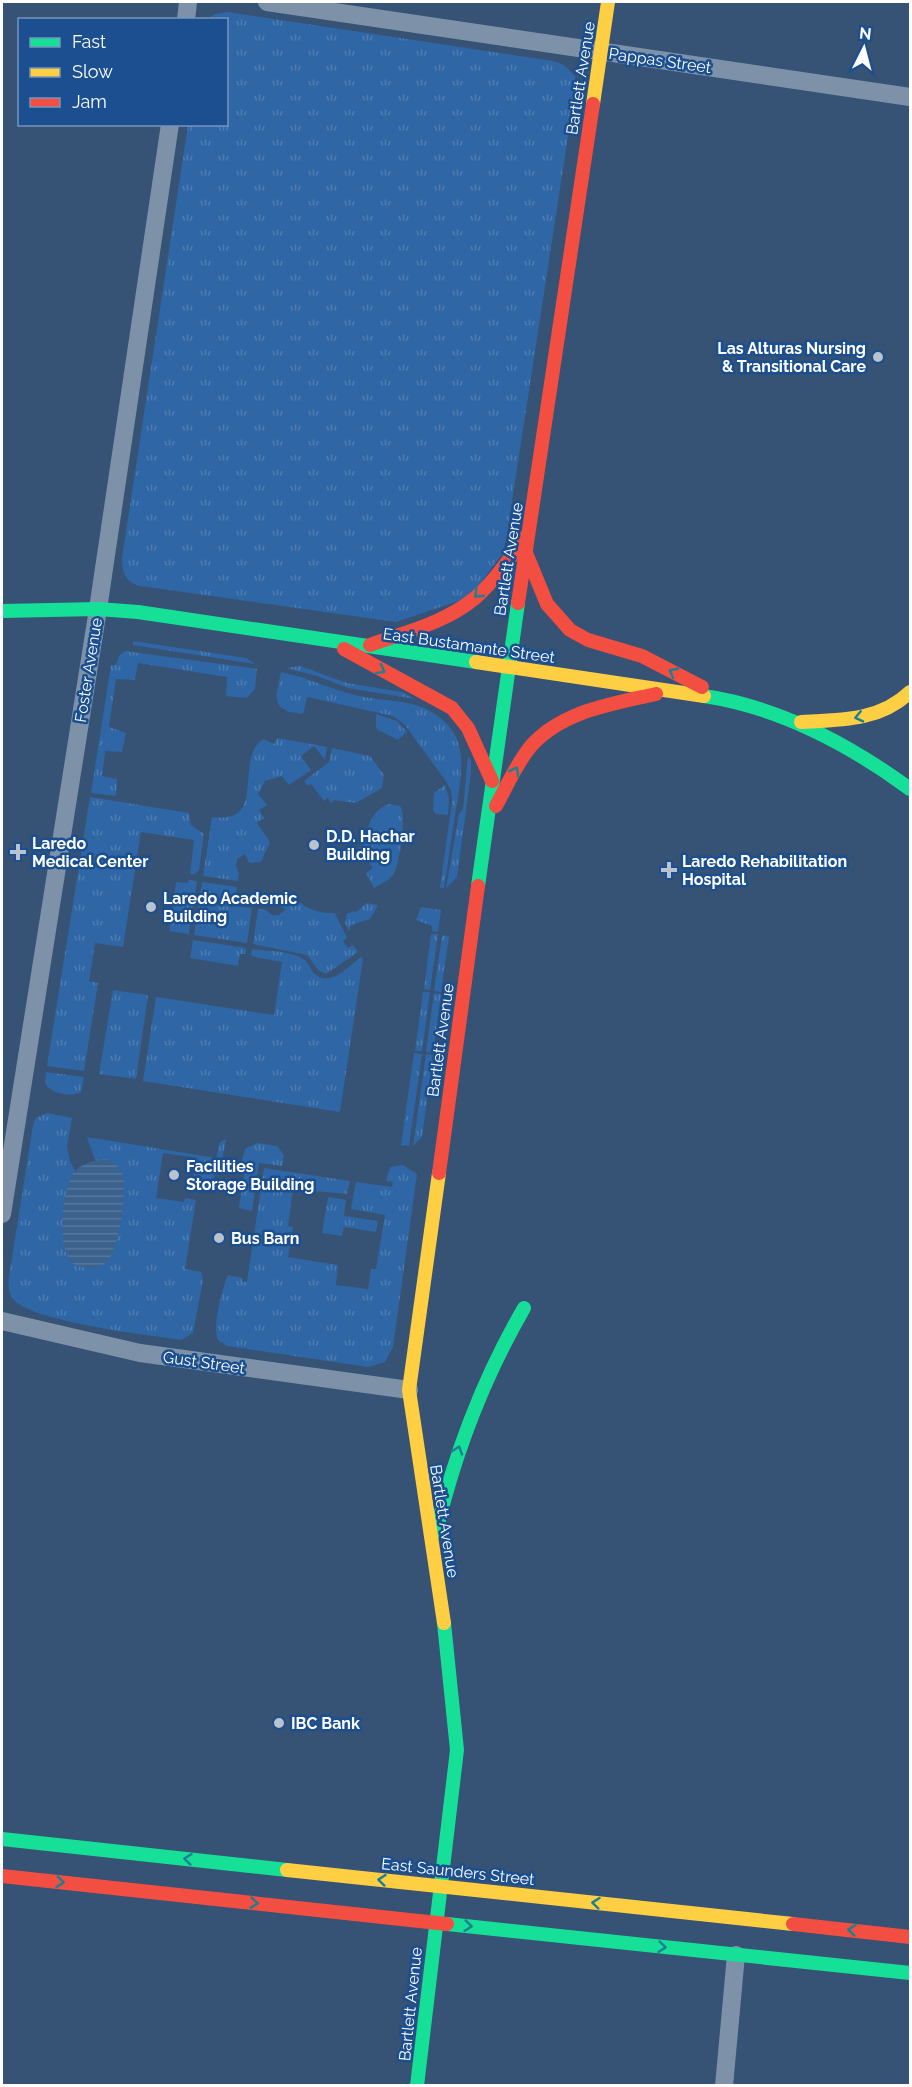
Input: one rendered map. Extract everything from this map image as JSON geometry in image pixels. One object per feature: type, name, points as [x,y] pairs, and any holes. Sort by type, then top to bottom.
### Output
[{"type":"main road","name":"Bartlett Avenue","points":[[417,2085],[456,1750],[449,1656],[409,1390],[508,668],[608,2]]},
{"type":"main road","points":[[367,646],[442,618],[468,604],[489,584],[529,533]]},
{"type":"main road","points":[[526,552],[547,604],[570,630],[594,643],[642,656],[724,699]]},
{"type":"main road","name":"East Bustamante Street","points":[[2,611],[98,609],[724,699],[797,723],[879,764],[910,789]]},
{"type":"main road","points":[[330,641],[452,708],[468,728],[492,782]]},
{"type":"main road","points":[[487,823],[525,754],[551,728],[585,711],[672,690]]},
{"type":"main road","points":[[797,723],[854,719],[882,711],[904,700],[910,692]]},
{"type":"main road","points":[[432,1547],[447,1482],[478,1394],[504,1340],[524,1308]]},
{"type":"main road","name":"East Saunders Street","points":[[2,1839],[910,1937]]},
{"type":"main road","points":[[2,1876],[910,1973]]},
{"type":"street","points":[[186,18],[188,2]]},
{"type":"street","name":"Pappas Street","points":[[267,2],[910,97]]},
{"type":"street","name":"Foster Avenue","points":[[2,1214],[98,609],[170,126]]},
{"type":"street","name":"Gust Street","points":[[2,1321],[140,1353],[409,1390]]},
{"type":"street","points":[[724,2085],[736,1955]]},
{"type":"green space","points":[[228,12],[553,61],[564,65],[575,76],[575,91],[506,540],[502,554],[470,597],[396,622],[140,586],[131,582],[124,572],[122,558],[188,126],[228,126],[228,18],[209,18],[215,14]]},
{"type":"green space","points":[[133,641],[246,658],[255,664],[133,645]]},
{"type":"green space","points":[[125,651],[257,669],[255,689],[247,698],[226,696],[227,677],[138,663],[135,680],[116,679],[109,727],[126,733],[122,752],[105,751],[102,776],[117,779],[116,796],[91,793],[111,665],[116,665],[119,656]]},
{"type":"green space","points":[[300,666],[347,683],[402,692],[415,699],[348,688],[317,676],[286,668]]},
{"type":"green space","points":[[281,672],[355,695],[420,706],[443,720],[452,731],[461,756],[461,771],[444,888],[440,888],[452,802],[451,790],[405,725],[393,716],[307,697],[303,714],[289,712],[279,706],[276,696]]},
{"type":"green space","points":[[376,714],[397,721],[407,732],[398,740],[378,730]]},
{"type":"green space","points":[[277,738],[327,747],[325,760],[314,746],[301,756],[311,770],[289,785],[282,776],[265,781],[258,794],[267,805],[259,810],[264,818],[257,823],[270,842],[261,862],[249,863],[245,854],[237,859],[238,881],[203,876],[212,817],[229,817],[240,811],[245,801],[250,761],[255,748],[263,739],[274,744]]},
{"type":"green space","points":[[332,748],[370,756],[384,775],[382,788],[356,803],[334,800],[331,803],[328,798],[324,801],[311,784],[308,786],[304,781],[329,762]]},
{"type":"green space","points":[[468,756],[471,760],[471,773],[457,877],[446,888],[459,814],[463,809]]},
{"type":"green space","points":[[445,785],[449,798],[448,815],[436,814],[433,810],[434,793]]},
{"type":"green space","points":[[90,797],[189,813],[191,825],[204,834],[199,870],[195,874],[190,874],[194,840],[141,832],[123,947],[95,943],[89,981],[98,983],[84,1071],[47,1066]]},
{"type":"green space","points":[[389,804],[400,806],[402,811],[403,829],[400,851],[393,875],[374,888],[366,873],[373,868],[358,848],[362,846],[359,842],[374,815]]},
{"type":"green space","points":[[189,880],[197,881],[189,934],[169,931],[176,882],[188,883]]},
{"type":"green space","points":[[202,882],[237,887],[234,906],[252,908],[247,943],[194,935]]},
{"type":"green space","points":[[286,890],[308,908],[335,913],[347,938],[343,941],[348,948],[353,945],[358,952],[326,974],[318,970],[307,955],[253,944],[258,909],[266,910],[272,915],[279,915],[286,909],[279,906],[280,897]]},
{"type":"green space","points":[[366,903],[378,905],[370,919],[351,925],[349,931],[345,923],[347,913],[358,911]]},
{"type":"green space","points":[[421,907],[441,910],[438,932],[432,931],[432,926],[416,920]]},
{"type":"green space","points":[[431,934],[438,934],[430,990],[424,989]]},
{"type":"green space","points":[[442,935],[449,936],[441,992],[434,991]]},
{"type":"green space","points":[[193,940],[246,948],[245,954],[240,954],[238,966],[190,958]]},
{"type":"green space","points":[[252,949],[302,958],[314,973],[326,979],[339,974],[361,957],[363,959],[340,1112],[143,1081],[156,997],[274,1015],[282,962],[254,957],[251,955]]},
{"type":"green space","points":[[113,990],[148,995],[136,1079],[99,1074]]},
{"type":"green space","points":[[423,992],[430,992],[422,1051],[415,1051]]},
{"type":"green space","points":[[434,993],[441,994],[433,1053],[426,1052]]},
{"type":"green space","points":[[414,1053],[422,1054],[409,1146],[401,1145]]},
{"type":"green space","points":[[426,1054],[433,1055],[422,1137],[413,1146]]},
{"type":"green space","points":[[46,1072],[84,1077],[81,1092],[67,1095],[52,1090],[45,1083]]},
{"type":"green space","points":[[47,1113],[72,1118],[67,1146],[70,1161],[78,1176],[97,1166],[87,1137],[216,1158],[220,1142],[226,1139],[221,1165],[212,1181],[193,1178],[195,1165],[191,1164],[192,1157],[163,1153],[156,1198],[184,1202],[185,1198],[196,1200],[185,1269],[201,1272],[203,1280],[193,1333],[181,1340],[92,1326],[43,1314],[24,1307],[13,1299],[10,1294],[9,1277],[33,1125],[36,1118]]},
{"type":"green space","points":[[257,1143],[277,1146],[284,1155],[282,1166],[259,1163],[252,1211],[239,1208],[244,1174],[240,1168],[245,1149]]},
{"type":"green space","points":[[403,1165],[417,1174],[393,1347],[385,1362],[368,1367],[227,1346],[218,1340],[217,1318],[228,1275],[242,1278],[242,1281],[247,1282],[264,1168],[350,1181],[347,1194],[293,1189],[288,1226],[293,1227],[288,1257],[338,1265],[336,1285],[368,1289],[371,1269],[376,1269],[385,1215],[351,1209],[356,1182],[392,1187],[393,1182],[386,1181],[390,1167]]},
{"type":"green space","points":[[328,1197],[346,1200],[344,1216],[378,1221],[376,1232],[344,1227],[342,1236],[322,1233]]},
{"type":"shaded area","points":[[106,1159],[120,1168],[123,1178],[123,1202],[119,1230],[112,1253],[105,1263],[94,1268],[82,1267],[70,1261],[65,1250],[62,1221],[67,1190],[76,1170],[90,1162]]},
{"type":"traffic: fast","points":[[478,886],[518,603]]},
{"type":"traffic: fast","points":[[2,611],[98,609],[138,612],[476,662]]},
{"type":"traffic: fast","points":[[704,696],[759,709],[813,730],[863,757],[910,789]]},
{"type":"traffic: fast","points":[[436,1532],[461,1445],[483,1389],[524,1308]]},
{"type":"traffic: fast","points":[[417,2086],[457,1750],[444,1623]]},
{"type":"traffic: fast","points":[[2,1839],[287,1870]]},
{"type":"traffic: fast","points":[[447,1924],[910,1973]]},
{"type":"traffic: slow","points":[[593,104],[608,2]]},
{"type":"traffic: slow","points":[[476,662],[704,696]]},
{"type":"traffic: slow","points":[[801,722],[845,719],[873,714],[898,702],[910,692]]},
{"type":"traffic: slow","points":[[439,1173],[409,1390],[444,1623]]},
{"type":"traffic: slow","points":[[287,1870],[793,1924]]},
{"type":"traffic: jam","points":[[518,603],[593,104]]},
{"type":"traffic: jam","points":[[370,645],[425,626],[463,607],[490,584],[528,534]]},
{"type":"traffic: jam","points":[[526,553],[547,604],[570,630],[588,640],[642,656],[702,687]]},
{"type":"traffic: jam","points":[[344,649],[452,708],[468,728],[492,781]]},
{"type":"traffic: jam","points":[[496,806],[521,760],[543,734],[589,711],[656,694]]},
{"type":"traffic: jam","points":[[439,1173],[478,886]]},
{"type":"traffic: jam","points":[[2,1876],[447,1924]]},
{"type":"traffic: jam","points":[[793,1924],[910,1937]]},
{"type":"place","name":"Las Alturas Nursing & Transitional Care","points":[[878,357]]},
{"type":"place","name":"D.D. Hachar Building","points":[[314,845]]},
{"type":"place","name":"Laredo Medical Center","points":[[18,852]]},
{"type":"place","name":"Laredo Rehabilitation Hospital","points":[[669,870]]},
{"type":"place","name":"Laredo Academic Building","points":[[151,907]]},
{"type":"place","name":"Facilities Storage Building","points":[[174,1175]]},
{"type":"place","name":"Bus Barn","points":[[219,1238]]},
{"type":"place","name":"IBC Bank","points":[[279,1723]]}]
